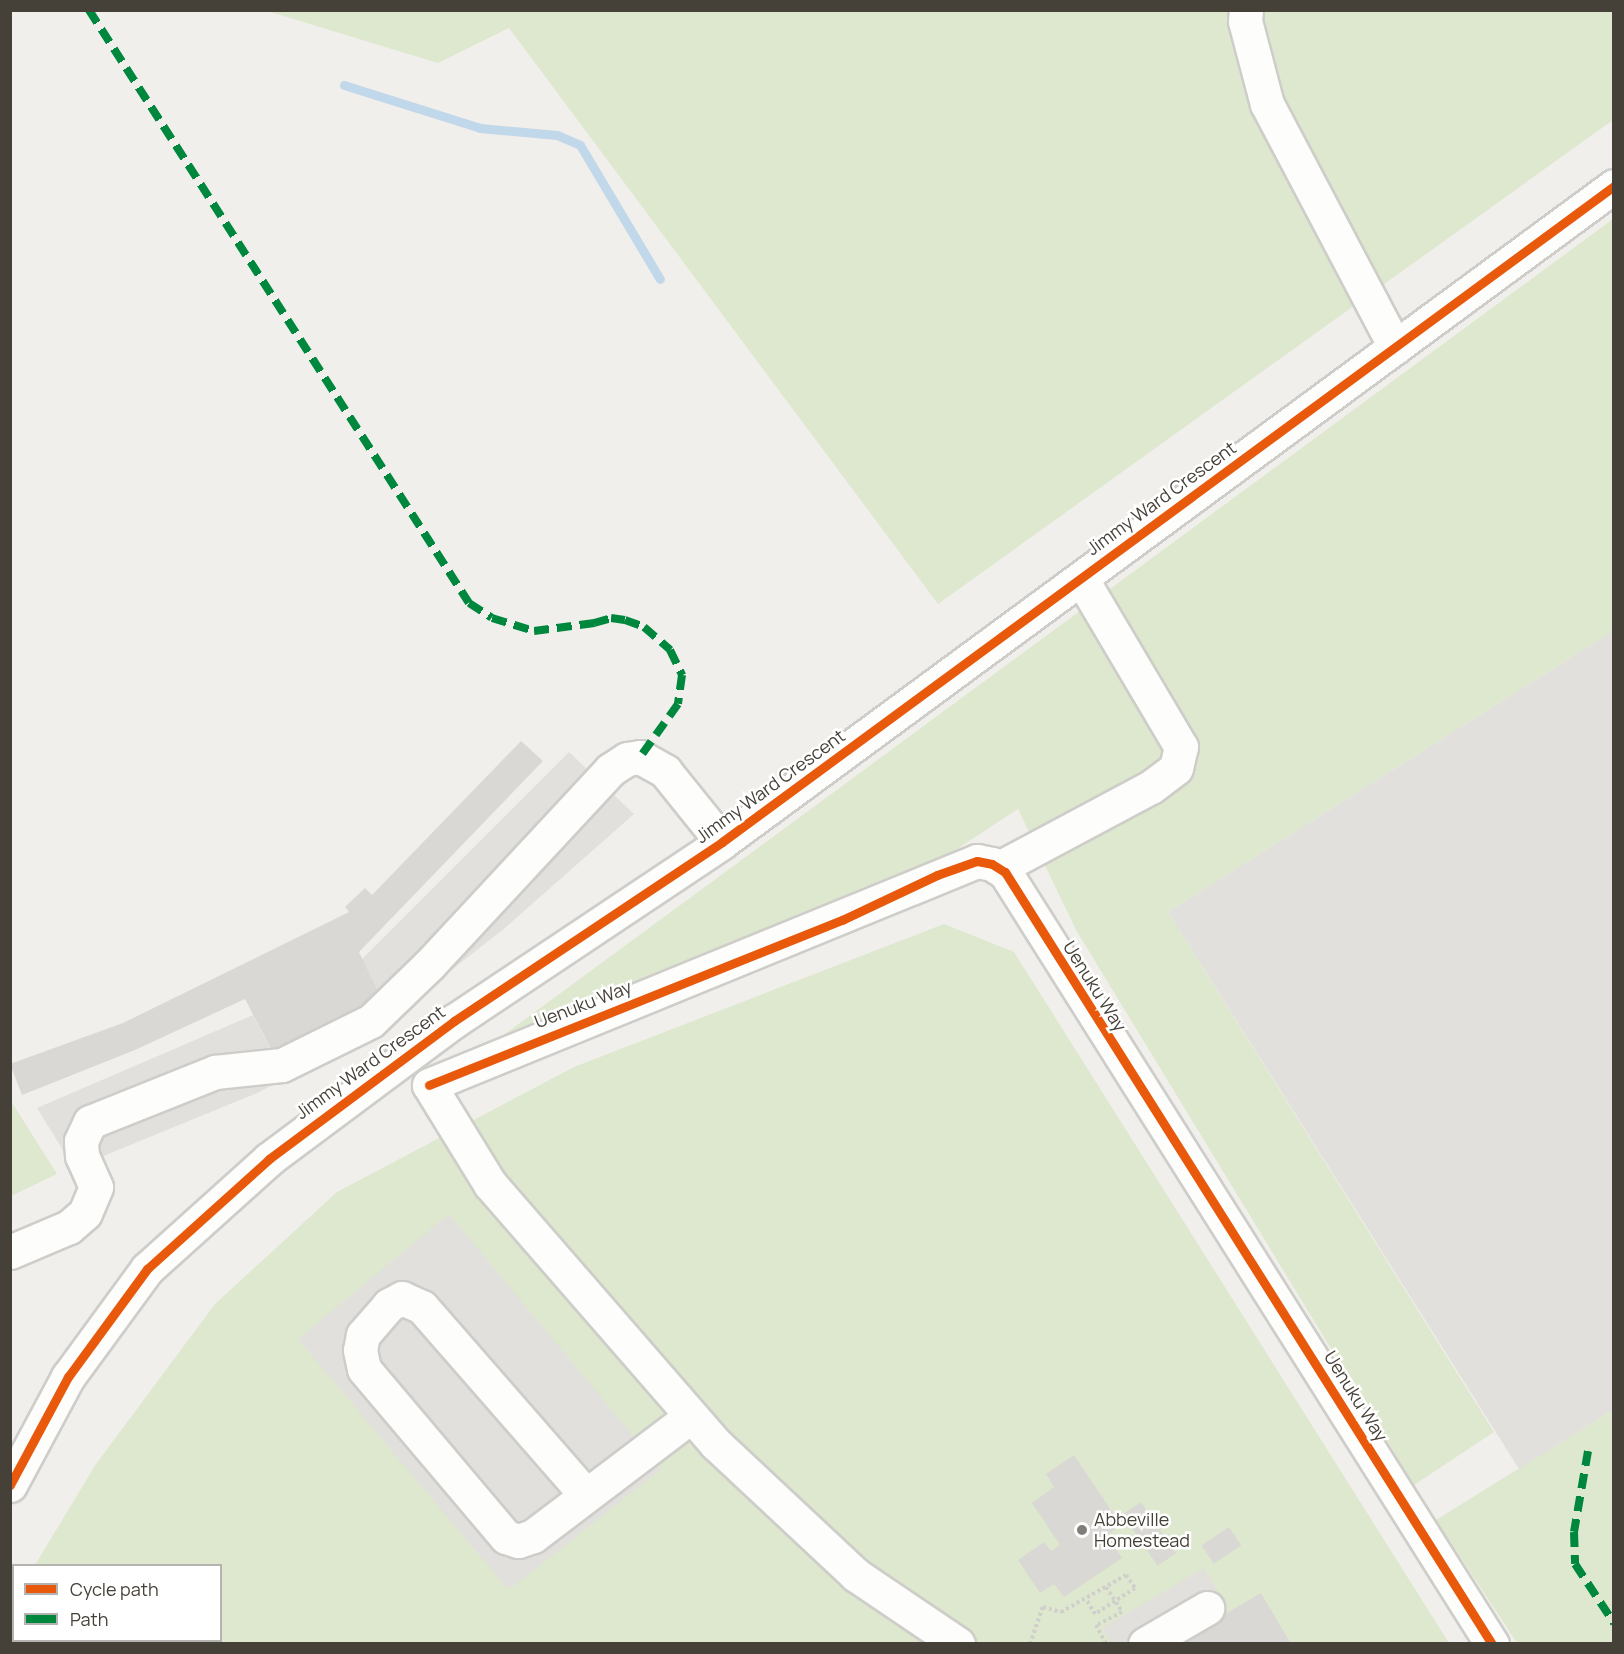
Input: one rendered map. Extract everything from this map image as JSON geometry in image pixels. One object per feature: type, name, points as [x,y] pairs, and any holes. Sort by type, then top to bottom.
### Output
[{"type":"street","points":[[1246,10],[1245,21],[1267,104],[1395,347]]},
{"type":"street","name":"Jimmy Ward Crescent","points":[[12,1478],[68,1377],[147,1269],[269,1159],[454,1021],[722,842],[1614,186]]},
{"type":"street","points":[[999,868],[1151,787],[1176,768],[1181,747],[1081,578]]},
{"type":"street","points":[[10,1252],[69,1227],[85,1213],[96,1187],[82,1156],[81,1141],[90,1122],[215,1072],[282,1065],[371,1021],[429,965],[610,770],[627,759],[640,757],[665,771],[722,842]]},
{"type":"street","name":"Uenuku Way","points":[[691,1416],[490,1184],[429,1085],[842,920],[937,875],[977,861],[1005,872],[1492,1644]]},
{"type":"street","points":[[586,1495],[422,1307],[402,1298],[389,1305],[363,1335],[360,1350],[364,1369],[506,1537],[518,1541],[532,1536],[691,1416],[716,1444],[856,1575],[958,1644]]},
{"type":"street","points":[[1145,1644],[1207,1608]]},
{"type":"path","points":[[1030,1644],[1043,1607],[1061,1612],[1126,1575],[1135,1588],[1095,1614],[1086,1599]]},
{"type":"path","points":[[1106,1587],[1122,1612],[1096,1625],[1106,1644]]},
{"type":"green space","points":[[267,11],[1613,11],[1613,120],[938,604],[509,28],[438,63]]},
{"type":"green space","points":[[1613,219],[1613,631],[1168,912],[1494,1432],[1414,1485],[1076,930],[1018,809],[934,864],[475,1056]]},
{"type":"green space","points":[[944,924],[1014,952],[1449,1643],[11,1644],[12,1622],[12,1642],[222,1642],[222,1564],[36,1564],[96,1464],[215,1304],[337,1192],[574,1067]]},
{"type":"green space","points":[[11,1101],[57,1174],[10,1196]]},
{"type":"green space","points":[[1613,1410],[1613,1643],[1517,1643],[1436,1520]]},
{"type":"shaded area","points":[[1613,631],[1613,1410],[1519,1469],[1168,912]]},
{"type":"shaded area","points":[[569,752],[634,814],[505,928],[370,1034],[257,1093],[74,1168],[37,1108],[253,1015],[271,1050]]},
{"type":"shaded area","points":[[449,1214],[661,1469],[513,1587],[506,1587],[298,1339]]},
{"type":"shaded area","points":[[1204,1568],[1229,1611],[1175,1643],[1111,1643],[1102,1628]]},
{"type":"building","points":[[521,741],[543,761],[359,952],[380,996],[272,1051],[245,999],[135,1050],[22,1095],[10,1064],[123,1023],[349,912],[345,907],[365,888],[372,895]]},
{"type":"building","name":"Abbeville Homestead","points":[[1074,1455],[1121,1525],[1107,1535],[1122,1558],[1064,1597],[1054,1584],[1040,1593],[1018,1560],[1044,1542],[1051,1551],[1060,1545],[1032,1503],[1054,1487],[1046,1474]]},
{"type":"building","points":[[1141,1502],[1176,1553],[1157,1566],[1123,1514]]},
{"type":"building","points":[[1229,1527],[1241,1545],[1214,1564],[1202,1545]]},
{"type":"building","points":[[1261,1593],[1291,1644],[1175,1644]]},
{"type":"waterway","points":[[344,85],[480,128],[557,135],[580,145],[660,279]]},
{"type":"marked path","points":[[89,10],[469,603],[492,618],[534,631],[594,623],[611,618],[625,620],[644,627],[670,650],[682,675],[678,704],[640,757]]},
{"type":"marked path","points":[[1588,1451],[1574,1532],[1575,1564],[1614,1623]]},
{"type":"cycle path","points":[[10,1485],[68,1377],[147,1269],[269,1159],[454,1021],[722,842],[1614,186]]},
{"type":"cycle path","points":[[429,1085],[842,920],[937,875],[977,861],[992,864],[1005,872],[1492,1644]]},
{"type":"place","name":"Abbeville Homestead","points":[[1082,1530]]}]
